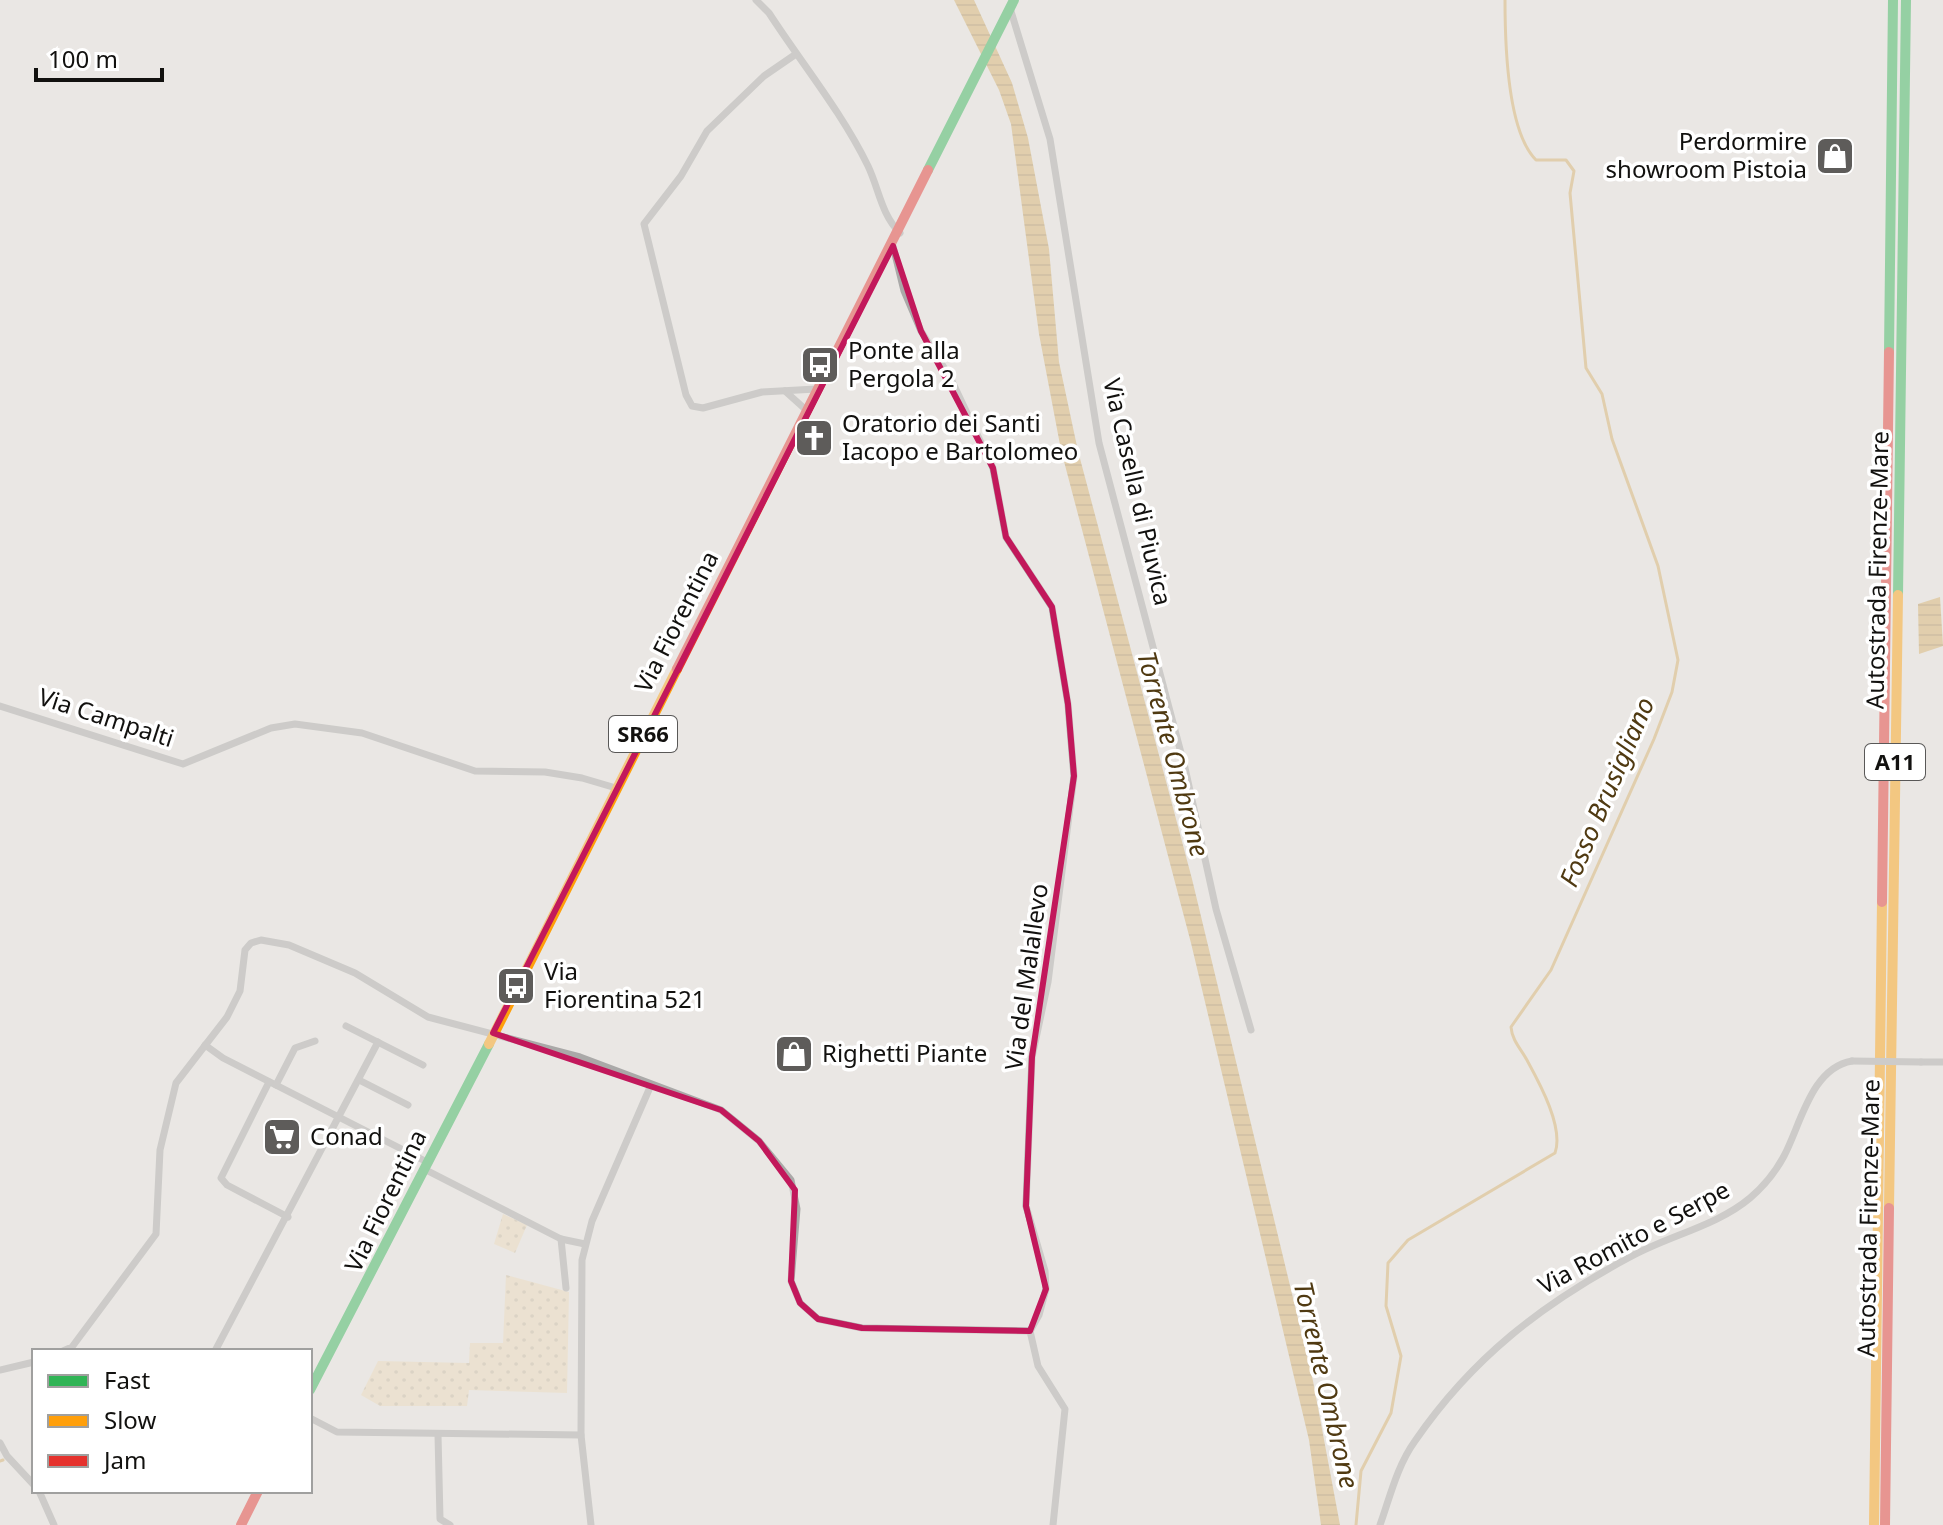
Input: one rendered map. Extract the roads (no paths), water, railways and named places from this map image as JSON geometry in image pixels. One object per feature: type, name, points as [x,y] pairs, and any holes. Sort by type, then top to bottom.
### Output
[{"type":"main road","name":"Autostrada Firenze-Mare","points":[[1874,1525],[1893,0]]},
{"type":"main road","name":"Autostrada Firenze-Mare","points":[[1885,1525],[1906,0]]},
{"type":"main road","name":"Via Fiorentina","points":[[312,1386],[493,1033],[805,409],[900,233],[1010,8]]},
{"type":"main road","points":[[241,1525],[257,1493]]},
{"type":"street","points":[[756,0],[769,13],[847,130],[869,167],[885,213],[900,233]]},
{"type":"street","name":"Via Casella di Piuvica","points":[[1010,8],[1046,120],[1099,443],[1185,768],[1216,909],[1251,1030]]},
{"type":"street","points":[[796,54],[764,76],[707,131],[681,176],[644,224],[686,395],[692,406],[703,408],[752,394],[816,389]]},
{"type":"street","name":"Via del Malallevo","points":[[893,246],[904,291],[921,331],[950,377],[993,468],[1006,537],[1052,607],[1068,704],[1074,776],[1048,982],[1032,1057],[1026,1206],[1045,1271],[1046,1289],[1039,1315],[1030,1331]]},
{"type":"street","points":[[785,391],[805,409]]},
{"type":"street","name":"Via Campalti","points":[[0,706],[183,764],[271,728],[295,724],[362,733],[475,771],[545,772],[616,788]]},
{"type":"street","points":[[68,1349],[156,1234],[158,1172],[165,1122],[182,1071],[220,1027],[240,991],[245,950],[251,943],[261,940],[289,945],[355,973],[428,1017],[580,1057],[721,1110],[759,1141],[784,1169],[797,1198],[793,1289],[800,1303],[818,1319],[862,1328],[1030,1331],[1038,1366],[1065,1409],[1053,1525]]},
{"type":"street","points":[[346,1026],[423,1065]]},
{"type":"street","points":[[288,1217],[232,1187],[223,1181],[221,1175],[296,1046],[315,1041]]},
{"type":"street","points":[[216,1349],[378,1042]]},
{"type":"street","points":[[205,1045],[561,1239],[585,1244]]},
{"type":"street","name":"Via Romito e Serpe","points":[[1380,1525],[1398,1472],[1414,1442],[1475,1367],[1538,1311],[1631,1256],[1748,1200],[1784,1156],[1823,1076],[1838,1065],[1852,1061],[1943,1062]]},
{"type":"street","points":[[359,1080],[408,1105]]},
{"type":"street","points":[[591,1525],[581,1435],[580,1292],[585,1244],[599,1202],[651,1085]]},
{"type":"street","points":[[561,1239],[566,1288]]},
{"type":"street","points":[[72,1347],[78,1349]]},
{"type":"street","points":[[0,1370],[32,1362]]},
{"type":"street","points":[[312,1419],[337,1432],[581,1435]]},
{"type":"street","points":[[438,1435],[440,1519],[450,1525]]},
{"type":"street","points":[[0,1443],[7,1456],[32,1483]]},
{"type":"street","points":[[40,1493],[54,1525]]},
{"type":"waterway","name":"Fosso Brusigliano","points":[[1356,1525],[1361,1471],[1391,1413],[1401,1356],[1386,1306],[1388,1263],[1408,1240],[1555,1153],[1554,1119],[1511,1027],[1551,970],[1654,739],[1672,692],[1678,660],[1658,566],[1612,439],[1602,394],[1586,368],[1570,193],[1574,171],[1566,160],[1536,160],[1526,146],[1513,107],[1505,0]]},
{"type":"place","name":"Perdormire showroom Pistoia","points":[[1835,156]]},
{"type":"place","name":"Ponte alla Pergola 2","points":[[820,365]]},
{"type":"place","name":"Oratorio dei Santi Iacopo e Bartolomeo","points":[[814,438]]},
{"type":"place","name":"Via Fiorentina 521","points":[[516,986]]},
{"type":"place","name":"Righetti Piante","points":[[794,1054]]},
{"type":"place","name":"Conad","points":[[282,1137]]},
{"type":"water label","name":"Torrente Ombrone","points":[[1173,754]]},
{"type":"water label","name":"Torrente Ombrone","points":[[1326,1385]]}]
